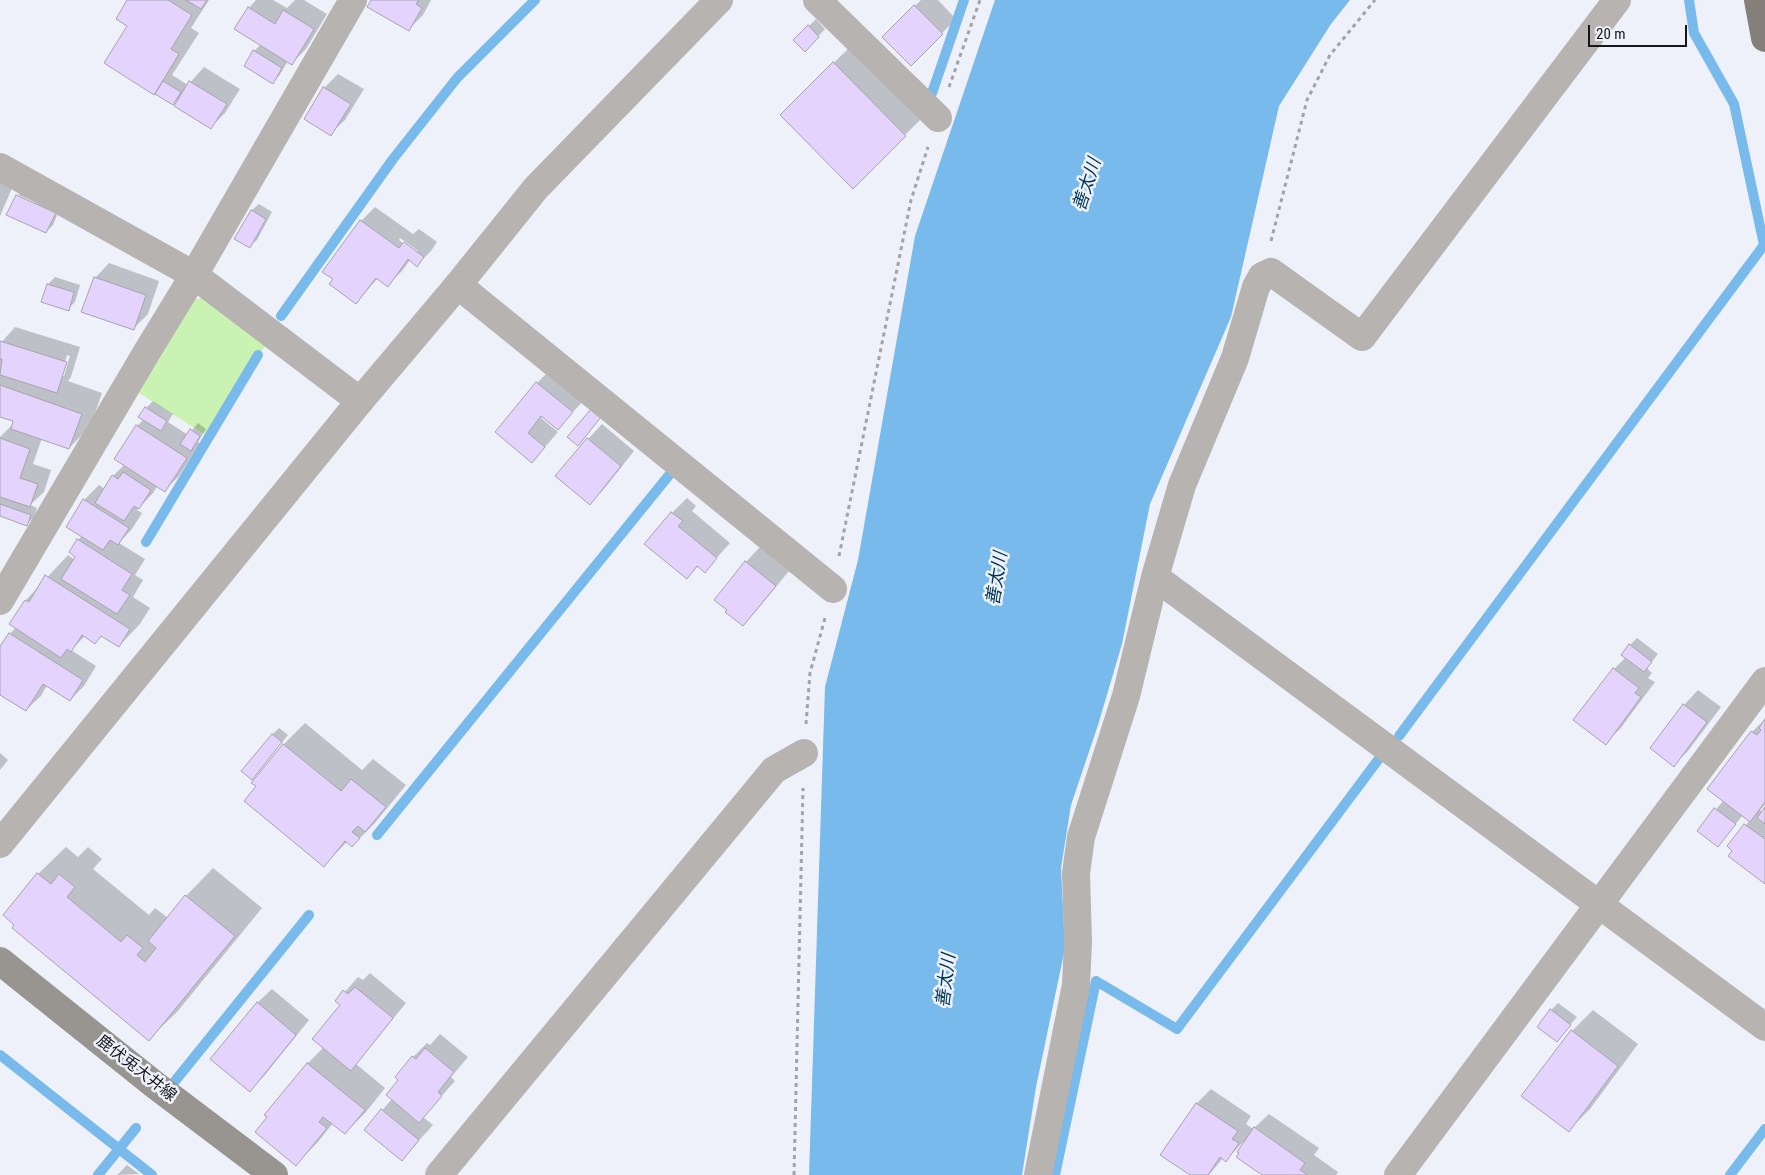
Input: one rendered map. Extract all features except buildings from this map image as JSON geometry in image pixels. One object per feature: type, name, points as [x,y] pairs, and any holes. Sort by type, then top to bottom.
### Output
[{"type":"main road","points":[[1758,0],[1765,38]]},
{"type":"main road","name":"鹿伏兎大井線","points":[[0,961],[155,1085],[274,1175]]},
{"type":"street","points":[[0,601],[148,350],[194,276],[354,0]]},
{"type":"street","points":[[0,844],[360,401],[458,285],[536,188],[720,0]]},
{"type":"street","points":[[817,0],[938,118]]},
{"type":"street","points":[[1038,1175],[1076,985],[1078,942],[1076,873],[1081,837],[1126,696],[1155,576],[1182,485],[1235,358],[1256,287],[1262,276],[1271,272],[1362,337],[1617,0]]},
{"type":"street","points":[[0,167],[194,276],[360,401]]},
{"type":"street","points":[[458,285],[833,589]]},
{"type":"street","points":[[1155,576],[1765,1027]]},
{"type":"street","points":[[1398,1175],[1765,681]]},
{"type":"street","points":[[439,1175],[774,770],[804,752]]},
{"type":"path","points":[[794,1175],[804,752],[810,673],[833,589],[911,200],[980,0]]},
{"type":"path","points":[[1262,276],[1307,100],[1330,55],[1375,0]]},
{"type":"green space","points":[[205,297],[265,346],[209,437],[139,393],[192,300]]},
{"type":"water","name":"善太川","points":[[995,0],[1350,0],[1331,24],[1279,106],[1231,317],[1150,504],[1122,644],[1098,725],[1071,805],[1061,868],[1065,948],[1036,1087],[1022,1175],[809,1175],[825,687],[858,560],[915,236]]},
{"type":"waterway","points":[[281,316],[393,159],[457,78],[535,0]]},
{"type":"waterway","points":[[932,93],[964,0]]},
{"type":"waterway","points":[[1399,736],[1764,245],[1734,104],[1694,33],[1689,0]]},
{"type":"waterway","points":[[146,542],[258,355]]},
{"type":"waterway","points":[[377,835],[670,474]]},
{"type":"waterway","points":[[1055,1175],[1096,981],[1177,1029],[1381,756]]},
{"type":"waterway","points":[[175,1081],[309,915]]},
{"type":"waterway","points":[[0,1055],[152,1175]]},
{"type":"waterway","points":[[98,1175],[136,1128]]},
{"type":"waterway","points":[[1730,1175],[1765,1129]]}]
